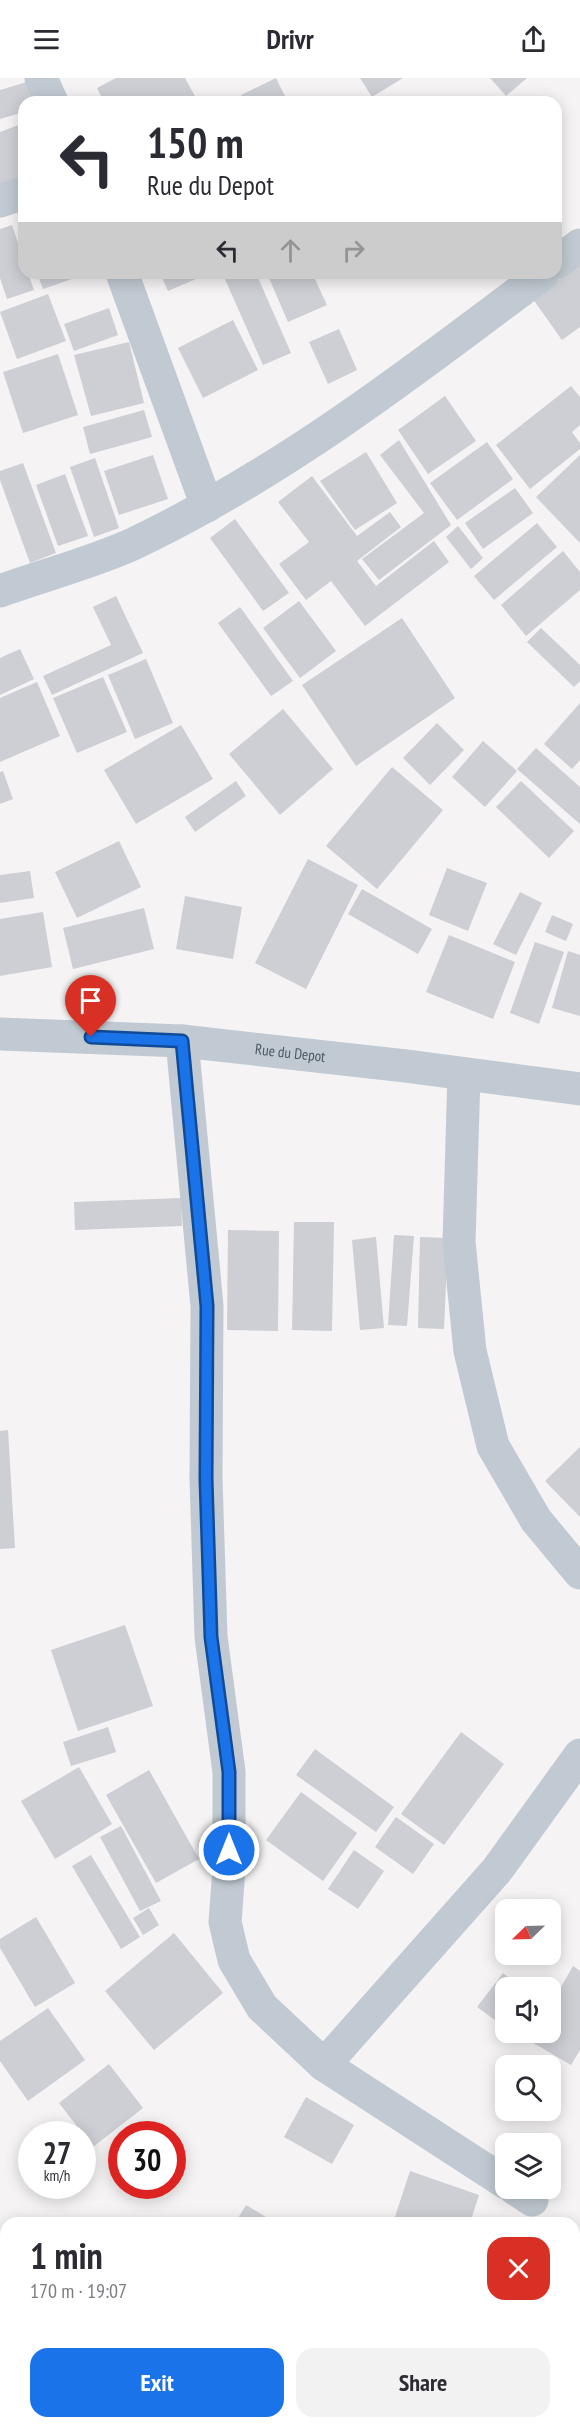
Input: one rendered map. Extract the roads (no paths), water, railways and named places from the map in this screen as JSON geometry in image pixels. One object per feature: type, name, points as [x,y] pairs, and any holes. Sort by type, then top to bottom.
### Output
[{"type":"street","points":[[41,78],[49,96]]},
{"type":"street","points":[[0,201],[18,195]]},
{"type":"street","points":[[562,258],[580,245]]},
{"type":"street","points":[[124,279],[207,506]]},
{"type":"street","points":[[0,591],[131,545],[207,506],[369,405],[535,279]]},
{"type":"street","name":"Rue du Depot","points":[[0,1034],[182,1041],[580,1089]]},
{"type":"street","points":[[182,1041],[207,1306],[206,1479],[211,1637],[229,1772],[229,1869],[225,1922],[234,1960],[262,2007],[324,2065],[495,2176]]},
{"type":"street","points":[[464,1075],[459,1242],[470,1351],[493,1446],[537,1520],[580,1573]]},
{"type":"street","points":[[324,2065],[497,1870],[580,1755]]}]
